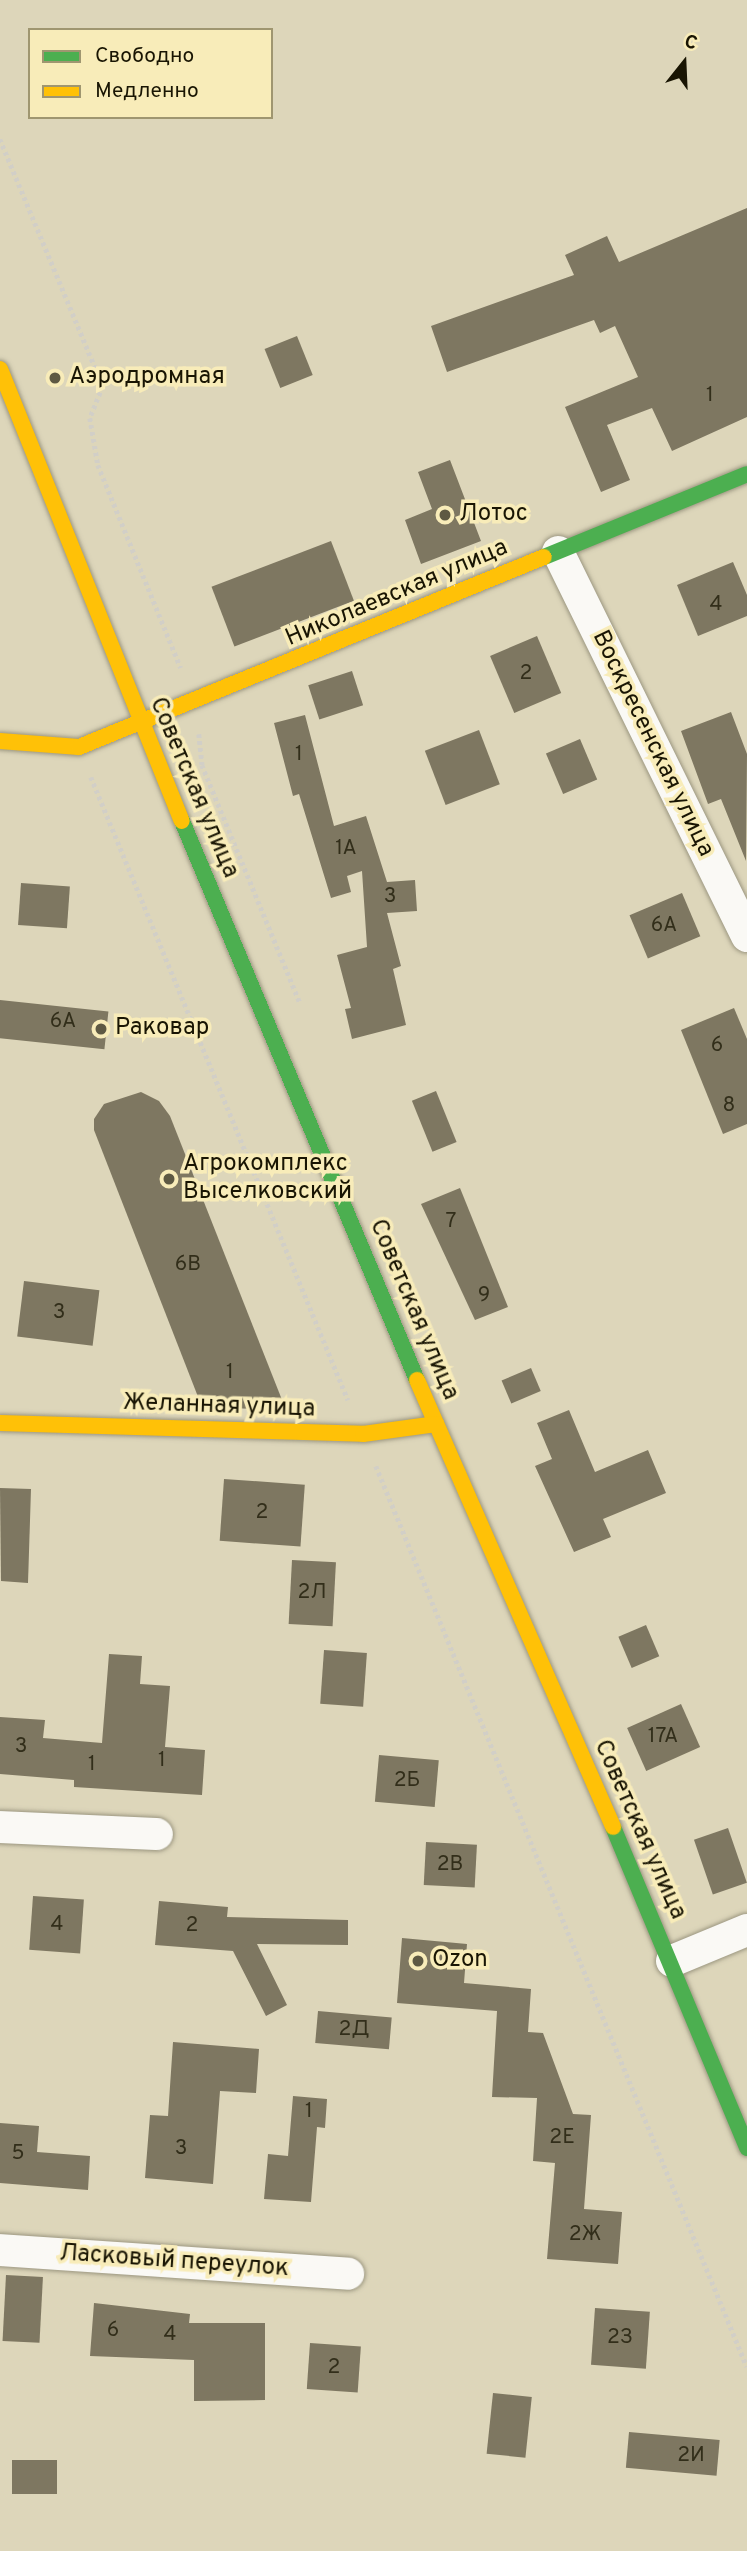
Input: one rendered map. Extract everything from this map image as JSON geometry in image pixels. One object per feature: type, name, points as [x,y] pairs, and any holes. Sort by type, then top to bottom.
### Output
[{"type":"main road","name":"Советская улица","points":[[0,369],[142,724],[436,1424],[673,1961],[747,2148]]},
{"type":"main road","name":"Николаевская улица","points":[[79,747],[142,724],[747,474]]},
{"type":"main road","points":[[0,741],[79,747]]},
{"type":"main road","name":"Желанная улица","points":[[0,1423],[363,1434],[436,1424]]},
{"type":"street","name":"Воскресенская улица","points":[[558,552],[747,936]]},
{"type":"street","points":[[0,1827],[157,1835]]},
{"type":"street","points":[[673,1961],[747,1930]]},
{"type":"street","name":"Ласковый переулок","points":[[0,2250],[348,2274]]},
{"type":"path","points":[[0,139],[103,387],[90,418],[98,465],[195,702],[202,765],[303,1011]]},
{"type":"path","points":[[79,747],[747,2367]]},
{"type":"building","points":[[747,208],[747,417],[672,451],[652,408],[607,425],[630,480],[601,492],[565,407],[638,377],[615,326],[600,333],[594,320],[447,372],[431,326],[574,275],[565,255],[607,236],[619,262]]},
{"type":"building","points":[[297,336],[313,375],[280,388],[265,349]]},
{"type":"building","name":"Лотос","points":[[450,460],[481,541],[421,564],[405,520],[432,509],[418,472]]},
{"type":"building","points":[[331,541],[354,601],[234,647],[212,587]]},
{"type":"building","points":[[733,562],[747,595],[747,616],[698,636],[677,585]]},
{"type":"building","points":[[537,636],[561,693],[514,713],[490,656]]},
{"type":"building","points":[[352,671],[363,705],[319,719],[308,685]]},
{"type":"building","points":[[731,712],[747,754],[746,861],[721,799],[708,804],[681,731]]},
{"type":"building","points":[[305,715],[334,826],[366,816],[387,882],[415,880],[417,911],[387,913],[401,966],[393,969],[406,1025],[352,1039],[345,1009],[351,1008],[337,955],[367,947],[362,871],[347,876],[351,892],[331,898],[299,794],[293,796],[274,723]]},
{"type":"building","points":[[479,730],[500,784],[446,805],[425,751]]},
{"type":"building","points":[[580,739],[597,780],[563,794],[546,753]]},
{"type":"building","points":[[21,883],[70,886],[67,928],[18,925]]},
{"type":"building","points":[[682,893],[700,936],[648,959],[630,915]]},
{"type":"building","points":[[0,1000],[108,1011],[104,1049],[0,1038]]},
{"type":"building","points":[[734,1008],[747,1039],[747,1124],[723,1134],[681,1030]]},
{"type":"building","points":[[436,1091],[457,1142],[432,1152],[412,1101]]},
{"type":"building","points":[[141,1092],[159,1101],[170,1116],[286,1410],[202,1407],[94,1130],[94,1119],[104,1104]]},
{"type":"building","points":[[460,1188],[508,1307],[475,1320],[421,1204]]},
{"type":"building","points":[[24,1281],[99,1290],[93,1346],[17,1337]]},
{"type":"building","points":[[531,1368],[541,1391],[511,1404],[502,1381]]},
{"type":"building","points":[[569,1410],[595,1472],[648,1450],[666,1493],[603,1519],[611,1537],[574,1552],[535,1466],[552,1459],[537,1423]]},
{"type":"building","points":[[224,1479],[305,1485],[300,1546],[220,1541]]},
{"type":"building","points":[[0,1488],[31,1489],[28,1583],[1,1581]]},
{"type":"building","points":[[292,1560],[336,1562],[333,1626],[289,1624]]},
{"type":"building","points":[[646,1625],[659,1656],[632,1668],[618,1637]]},
{"type":"building","points":[[324,1650],[367,1653],[363,1707],[320,1704]]},
{"type":"building","points":[[109,1654],[142,1656],[140,1684],[170,1686],[165,1747],[205,1750],[202,1795],[74,1787],[74,1780],[0,1774],[0,1717],[45,1720],[43,1738],[102,1743]]},
{"type":"building","points":[[681,1704],[700,1747],[646,1771],[627,1728]]},
{"type":"building","points":[[379,1755],[439,1760],[435,1807],[375,1802]]},
{"type":"building","points":[[728,1828],[747,1883],[713,1895],[694,1840]]},
{"type":"building","points":[[426,1842],[477,1845],[475,1888],[424,1885]]},
{"type":"building","points":[[33,1896],[84,1900],[80,1953],[29,1950]]},
{"type":"building","points":[[159,1901],[228,1907],[227,1917],[348,1920],[348,1945],[257,1944],[287,2005],[266,2016],[233,1951],[155,1945]]},
{"type":"building","points":[[402,1938],[467,1944],[464,1983],[531,1989],[528,2032],[543,2033],[573,2114],[591,2115],[584,2209],[622,2212],[618,2264],[547,2259],[555,2163],[533,2161],[537,2098],[492,2097],[497,2011],[397,2003]]},
{"type":"building","points":[[318,2011],[392,2017],[389,2049],[315,2043]]},
{"type":"building","points":[[173,2042],[259,2049],[256,2093],[220,2091],[213,2184],[145,2178],[150,2115],[168,2116]]},
{"type":"building","points":[[293,2096],[327,2099],[325,2128],[317,2127],[311,2202],[264,2199],[268,2154],[288,2156]]},
{"type":"building","points":[[0,2123],[39,2126],[37,2152],[90,2156],[88,2190],[0,2183]]},
{"type":"building","points":[[6,2275],[43,2277],[39,2343],[3,2341]]},
{"type":"building","points":[[94,2303],[190,2314],[189,2323],[265,2323],[265,2400],[194,2401],[194,2360],[90,2356]]},
{"type":"building","points":[[595,2308],[650,2312],[646,2369],[591,2365]]},
{"type":"building","points":[[310,2343],[361,2347],[358,2392],[307,2389]]},
{"type":"building","points":[[493,2393],[532,2397],[525,2458],[487,2454]]},
{"type":"building","points":[[629,2432],[720,2440],[717,2476],[626,2468]]},
{"type":"building","points":[[12,2460],[57,2460],[57,2494],[12,2494]]},
{"type":"traffic: fast","points":[[544,557],[747,474]]},
{"type":"traffic: fast","points":[[182,821],[417,1380]]},
{"type":"traffic: fast","points":[[613,1827],[747,2148]]},
{"type":"traffic: slow","points":[[0,369],[182,821]]},
{"type":"traffic: slow","points":[[0,741],[79,747],[544,557]]},
{"type":"traffic: slow","points":[[417,1380],[613,1827]]},
{"type":"traffic: slow","points":[[0,1423],[363,1434],[436,1424]]},
{"type":"place","name":"Аэродромная","points":[[55,378]]},
{"type":"place","name":"Лотос","points":[[445,515]]},
{"type":"place","name":"Раковар","points":[[101,1029]]},
{"type":"place","name":"Агрокомплекс Выселковский","points":[[169,1179]]},
{"type":"place","name":"Ozon","points":[[418,1961]]}]
